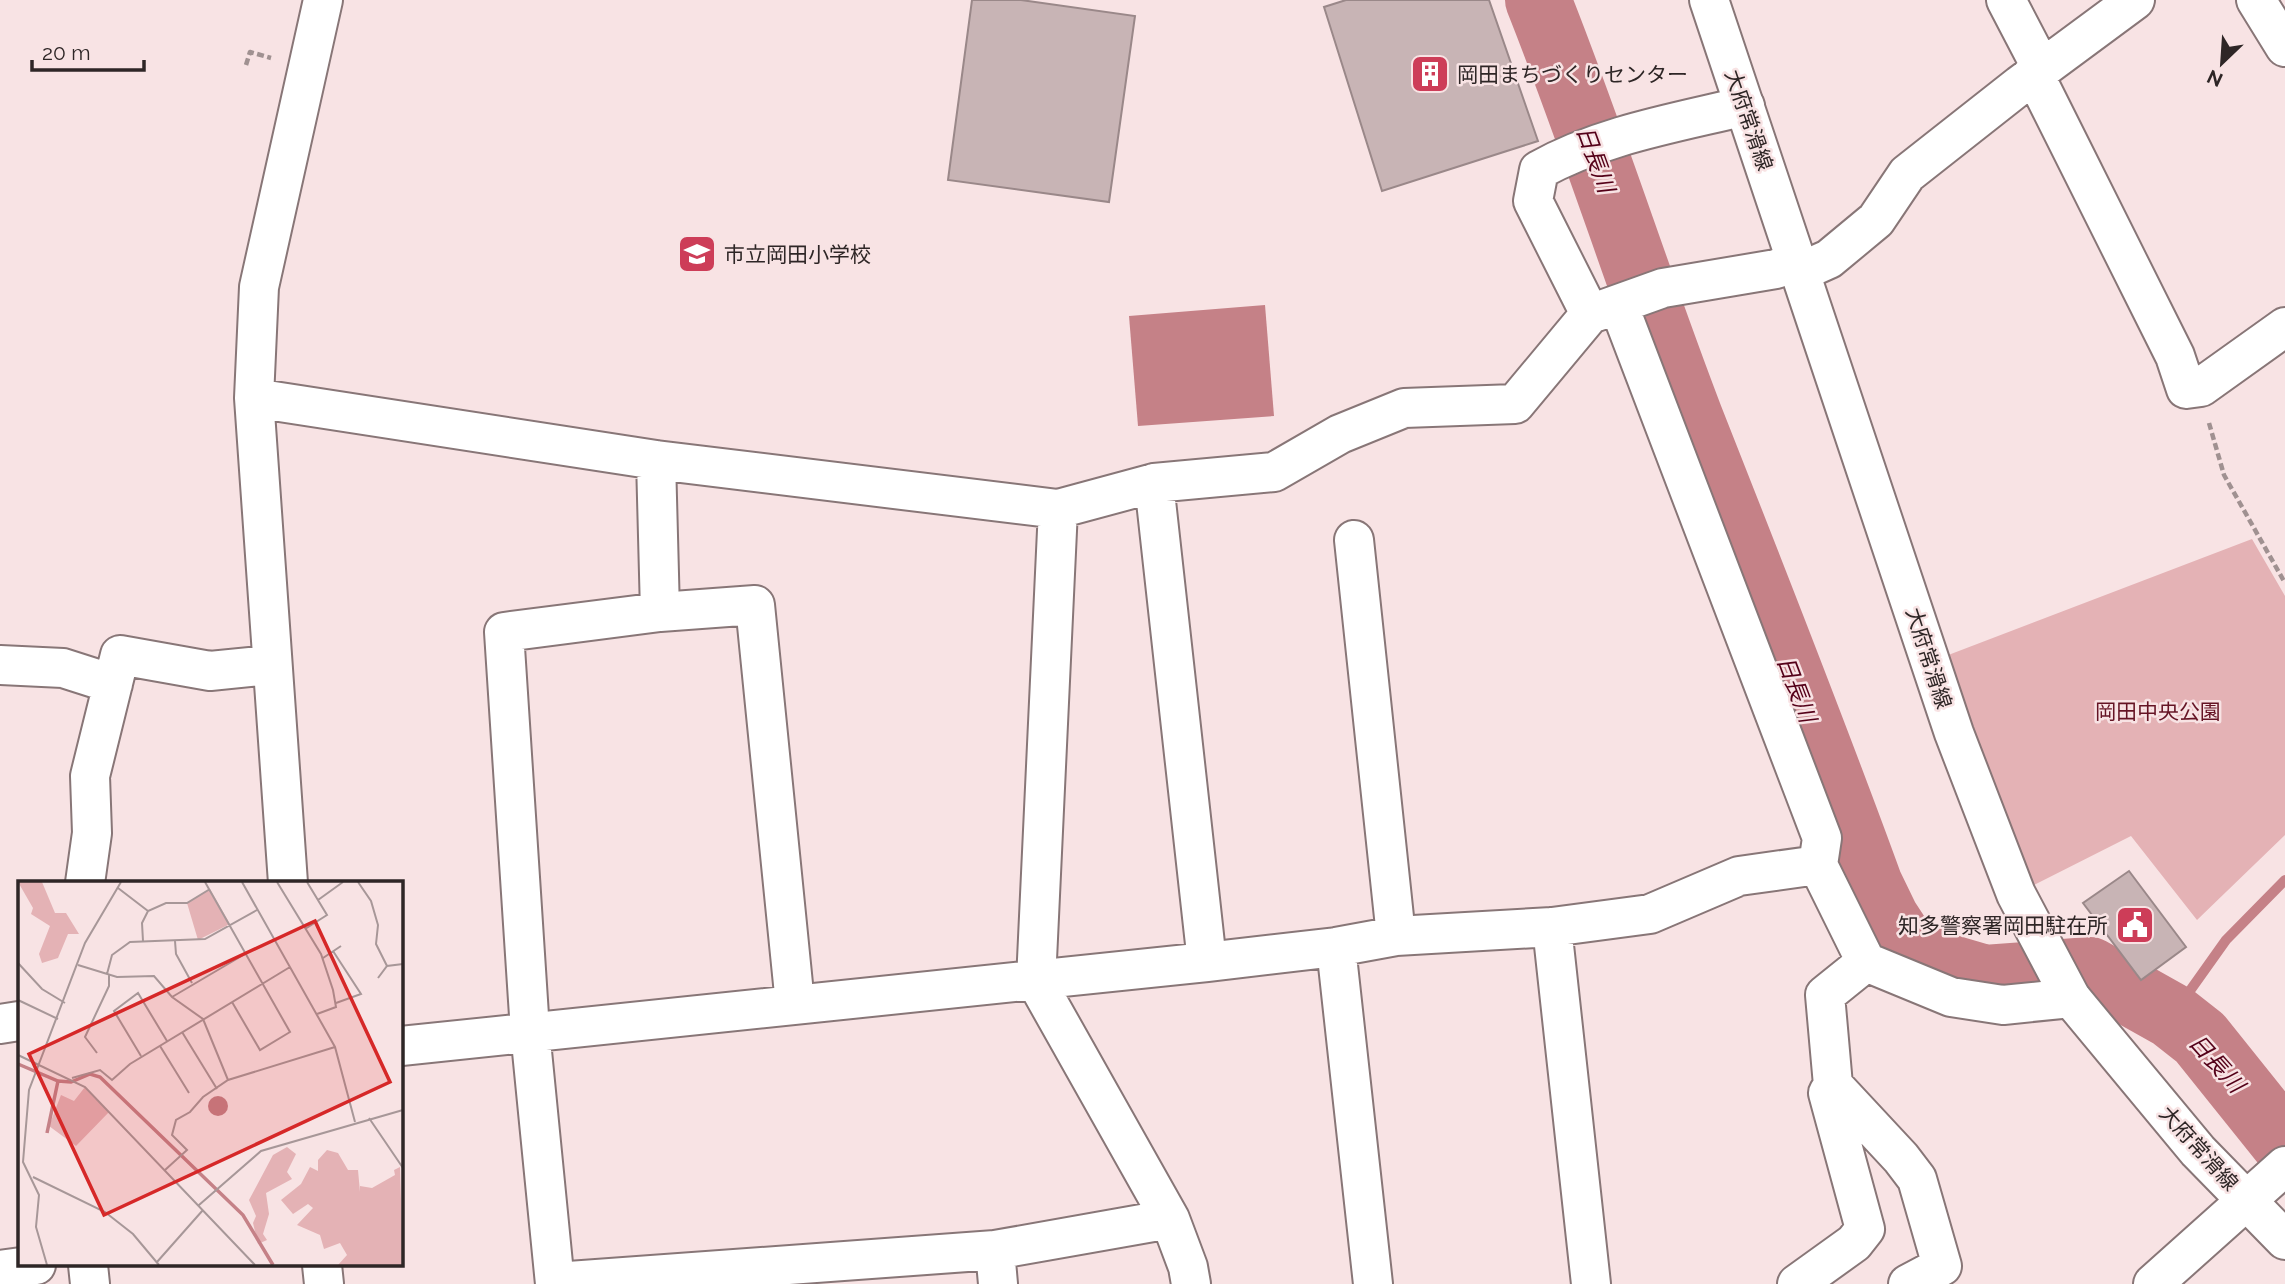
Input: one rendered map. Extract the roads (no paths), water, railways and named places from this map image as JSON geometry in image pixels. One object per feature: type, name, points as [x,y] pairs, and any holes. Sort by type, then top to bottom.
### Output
[{"type":"street","points":[[288,881],[270,665],[254,398],[259,287],[323,0]]},
{"type":"street","name":"大府常滑線","points":[[1709,0],[1954,733],[2016,894],[2061,980],[2198,1151],[2285,1240]]},
{"type":"street","points":[[2006,0],[2041,88],[2175,356],[2186,389],[2198,388],[2285,327]]},
{"type":"street","points":[[254,398],[656,460],[1058,509],[1154,483],[1274,472],[1340,434],[1404,408],[1515,404],[1611,308],[1663,288],[1829,259],[1876,220],[1907,174],[2135,0]]},
{"type":"street","points":[[2256,0],[2285,47]]},
{"type":"street","points":[[1745,106],[1612,139],[1572,152],[1539,170],[1533,201],[1611,308],[1822,838],[1818,864],[1866,962],[1951,998],[2003,1004],[2061,980]]},
{"type":"street","points":[[656,460],[660,612]]},
{"type":"street","points":[[1154,483],[1207,962]]},
{"type":"street","points":[[1058,509],[1036,981],[1170,1219],[1188,1267],[1191,1284]]},
{"type":"street","points":[[1354,540],[1396,936]]},
{"type":"street","points":[[794,1004],[755,606],[660,612],[504,632],[530,1031],[555,1283],[996,1267],[1170,1219]]},
{"type":"street","points":[[85,881],[92,833],[90,776],[120,655],[210,671],[270,665]]},
{"type":"street","points":[[0,665],[63,667],[113,684]]},
{"type":"street","points":[[402,1046],[1036,981],[1336,947],[1396,936],[1552,927],[1650,914],[1739,876],[1818,864]]},
{"type":"street","points":[[1552,927],[1591,1284]]},
{"type":"street","points":[[1336,947],[1373,1284]]},
{"type":"street","points":[[1797,1284],[1853,1243],[1864,1229],[1828,1093],[1833,1085],[1825,995],[1866,962]]},
{"type":"street","points":[[0,1024],[18,1021]]},
{"type":"street","points":[[1833,1085],[1917,1179],[1942,1266],[1908,1284]]},
{"type":"street","points":[[2153,1284],[2282,1169]]},
{"type":"street","points":[[0,1270],[29,1266]]},
{"type":"street","points":[[88,1266],[90,1284]]},
{"type":"street","points":[[322,1266],[324,1284]]},
{"type":"waterway","name":"日長川","points":[[1538,0],[1690,417],[1870,885],[1886,918],[1905,947],[1944,966],[1985,978],[2090,970],[2172,1016],[2200,1038],[2285,1144]]},
{"type":"waterway","points":[[2172,1016],[2226,940],[2285,880]]},
{"type":"place","name":"岡田まちづくりセンター","points":[[1430,74]]},
{"type":"place","name":"市立岡田小学校","points":[[697,254]]},
{"type":"place","name":"知多警察署岡田駐在所","points":[[2135,925]]},
{"type":"park label","name":"岡田中央公園","points":[[2158,711]]}]
